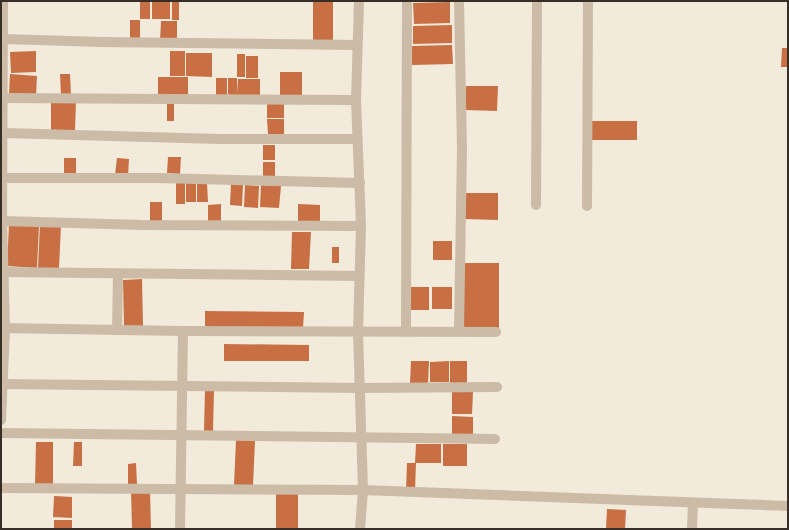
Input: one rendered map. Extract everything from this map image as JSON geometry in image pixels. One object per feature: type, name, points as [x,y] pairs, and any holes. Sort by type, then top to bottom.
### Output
[{"type":"street","points":[[1,420],[4,133],[3,1]]},
{"type":"street","points":[[359,1],[356,100],[361,226],[358,276],[358,332],[363,490],[360,529]]},
{"type":"street","points":[[406,332],[407,1]]},
{"type":"street","points":[[459,1],[462,148],[460,331]]},
{"type":"street","points":[[536,205],[537,1]]},
{"type":"street","points":[[587,206],[588,1]]},
{"type":"street","points":[[4,39],[101,42],[357,45]]},
{"type":"street","points":[[3,98],[356,100]]},
{"type":"street","points":[[4,133],[219,139],[357,139]]},
{"type":"street","points":[[3,178],[158,178],[360,183]]},
{"type":"street","points":[[2,221],[143,225],[361,226]]},
{"type":"street","points":[[2,272],[358,276]]},
{"type":"street","points":[[116,330],[118,274]]},
{"type":"street","points":[[3,328],[184,331],[496,332]]},
{"type":"street","points":[[180,529],[184,331]]},
{"type":"street","points":[[1,384],[360,388],[496,387]]},
{"type":"street","points":[[1,434],[495,439]]},
{"type":"street","points":[[1,488],[363,490],[788,506]]},
{"type":"street","points":[[692,503],[692,529]]},
{"type":"building","points":[[140,1],[150,1],[150,19],[140,19]]},
{"type":"building","points":[[152,1],[170,1],[170,19],[152,19]]},
{"type":"building","points":[[172,1],[179,1],[179,20],[172,20]]},
{"type":"building","points":[[313,1],[333,1],[333,41],[313,41]]},
{"type":"building","points":[[450,2],[450,23],[414,24],[413,3]]},
{"type":"building","points":[[130,20],[140,20],[140,40],[130,40]]},
{"type":"building","points":[[161,21],[177,21],[177,42],[160,42]]},
{"type":"building","points":[[452,25],[452,43],[413,44],[413,26]]},
{"type":"building","points":[[452,45],[453,64],[412,65],[412,46]]},
{"type":"building","points":[[782,48],[788,48],[788,67],[781,67]]},
{"type":"building","points":[[36,51],[36,72],[11,73],[10,52]]},
{"type":"building","points":[[170,51],[185,51],[185,76],[170,76]]},
{"type":"building","points":[[186,53],[212,53],[212,77],[186,76]]},
{"type":"building","points":[[237,54],[245,54],[245,77],[237,77]]},
{"type":"building","points":[[246,56],[258,56],[258,78],[246,78]]},
{"type":"building","points":[[280,72],[302,72],[302,95],[280,95]]},
{"type":"building","points":[[10,74],[37,76],[36,95],[9,94]]},
{"type":"building","points":[[60,74],[70,74],[71,95],[61,95]]},
{"type":"building","points":[[158,77],[188,77],[188,97],[158,97]]},
{"type":"building","points":[[216,78],[227,78],[227,96],[216,96]]},
{"type":"building","points":[[228,78],[237,78],[237,93],[238,79],[260,79],[260,97],[228,96]]},
{"type":"building","points":[[466,86],[498,86],[497,111],[465,110]]},
{"type":"building","points":[[51,102],[76,102],[75,130],[51,130]]},
{"type":"building","points":[[167,103],[174,103],[174,121],[167,121]]},
{"type":"building","points":[[267,103],[284,103],[284,118],[267,118]]},
{"type":"building","points":[[267,119],[284,119],[284,134],[268,134]]},
{"type":"building","points":[[591,121],[637,121],[637,140],[591,140]]},
{"type":"building","points":[[263,145],[275,145],[275,160],[263,160]]},
{"type":"building","points":[[168,157],[181,157],[180,174],[167,173]]},
{"type":"building","points":[[64,158],[76,158],[76,175],[64,175]]},
{"type":"building","points":[[117,158],[129,159],[128,176],[115,175]]},
{"type":"building","points":[[263,162],[275,162],[275,178],[263,178]]},
{"type":"building","points":[[176,183],[185,183],[185,204],[176,204]]},
{"type":"building","points":[[186,183],[196,183],[196,202],[186,202]]},
{"type":"building","points":[[197,183],[207,183],[208,202],[197,202]]},
{"type":"building","points":[[231,184],[243,184],[242,206],[230,205]]},
{"type":"building","points":[[245,185],[259,186],[258,208],[244,207]]},
{"type":"building","points":[[261,185],[281,186],[279,208],[260,207]]},
{"type":"building","points":[[464,193],[498,193],[498,220],[464,219]]},
{"type":"building","points":[[150,202],[162,202],[162,222],[150,222]]},
{"type":"building","points":[[221,204],[221,222],[208,223],[208,205]]},
{"type":"building","points":[[298,204],[320,205],[320,225],[298,224]]},
{"type":"building","points":[[9,224],[39,225],[37,268],[7,266]]},
{"type":"building","points":[[40,224],[61,225],[59,268],[38,268]]},
{"type":"building","points":[[292,232],[311,232],[309,269],[291,269]]},
{"type":"building","points":[[433,241],[452,241],[452,260],[433,260]]},
{"type":"building","points":[[332,247],[339,247],[339,263],[332,263]]},
{"type":"building","points":[[463,263],[499,263],[499,328],[463,328]]},
{"type":"building","points":[[142,279],[143,326],[124,326],[123,280]]},
{"type":"building","points":[[410,287],[429,287],[429,310],[411,310]]},
{"type":"building","points":[[432,287],[452,287],[452,309],[432,309]]},
{"type":"building","points":[[205,311],[304,312],[303,328],[205,328]]},
{"type":"building","points":[[224,344],[309,345],[309,361],[224,361]]},
{"type":"building","points":[[411,361],[429,361],[428,384],[410,383]]},
{"type":"building","points":[[449,361],[449,382],[430,382],[430,362]]},
{"type":"building","points":[[450,361],[467,361],[467,383],[450,383]]},
{"type":"building","points":[[205,389],[214,389],[213,432],[204,431]]},
{"type":"building","points":[[452,392],[473,392],[472,414],[452,414]]},
{"type":"building","points":[[452,416],[473,417],[473,437],[452,437]]},
{"type":"building","points":[[236,440],[255,441],[253,485],[234,485]]},
{"type":"building","points":[[36,442],[53,442],[53,485],[35,485]]},
{"type":"building","points":[[74,442],[82,442],[82,466],[73,466]]},
{"type":"building","points":[[416,444],[441,444],[441,463],[415,463]]},
{"type":"building","points":[[443,444],[467,444],[467,466],[443,466]]},
{"type":"building","points":[[136,463],[137,484],[128,484],[128,464]]},
{"type":"building","points":[[407,463],[416,463],[415,491],[406,491]]},
{"type":"building","points":[[131,490],[150,490],[151,529],[132,529]]},
{"type":"building","points":[[276,494],[298,494],[298,529],[276,529]]},
{"type":"building","points":[[54,496],[72,497],[72,518],[53,517]]},
{"type":"building","points":[[607,509],[626,510],[625,529],[606,529]]},
{"type":"building","points":[[54,520],[72,520],[72,529],[54,529]]}]
